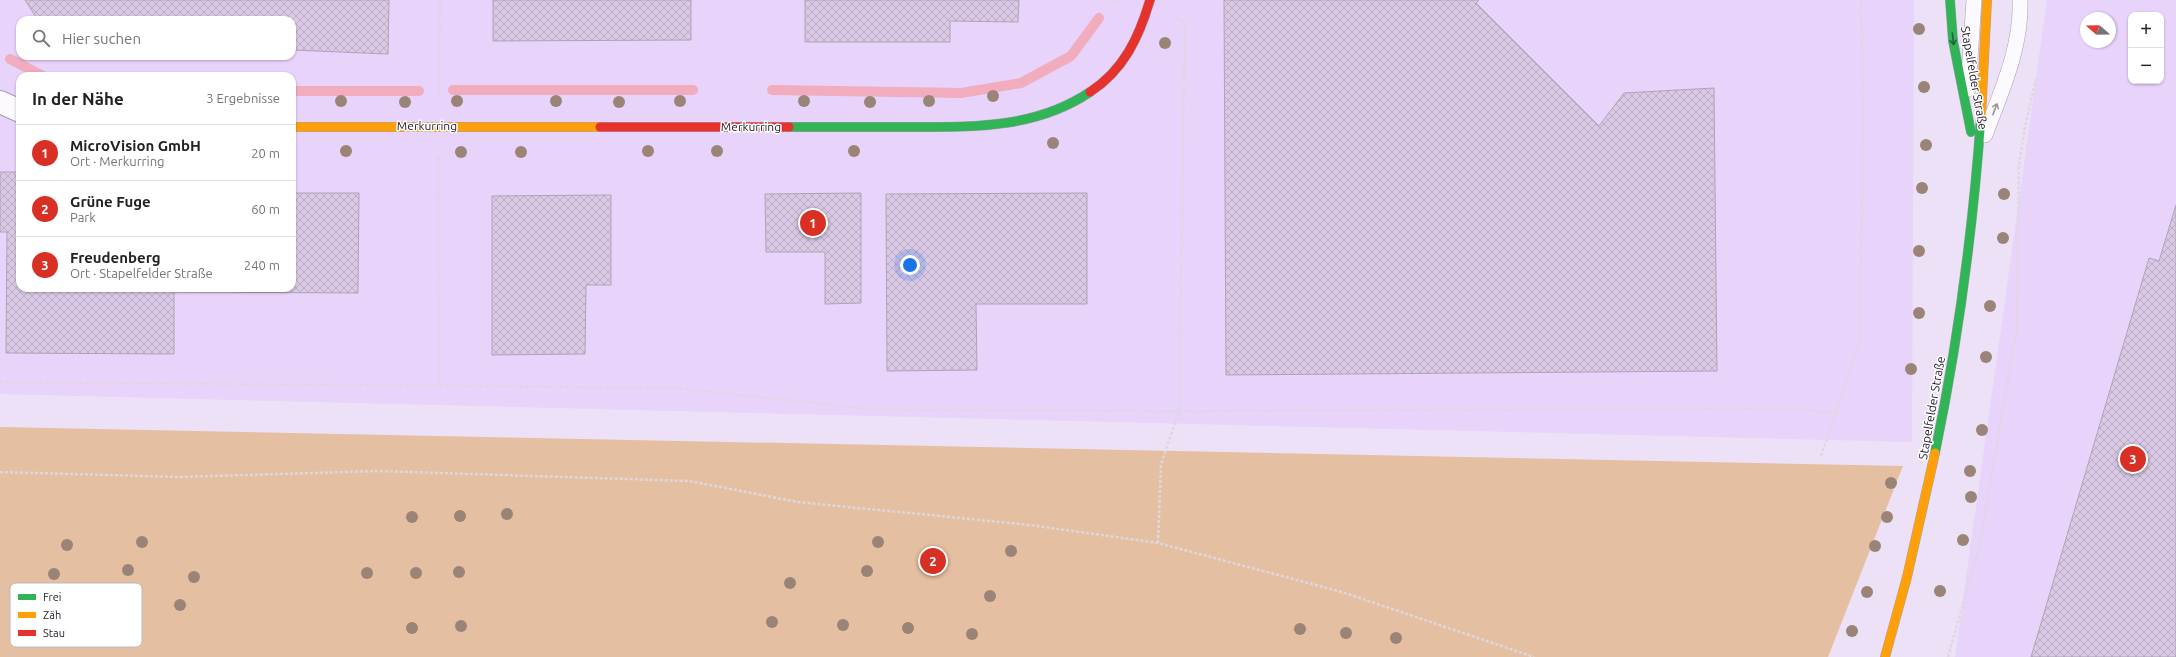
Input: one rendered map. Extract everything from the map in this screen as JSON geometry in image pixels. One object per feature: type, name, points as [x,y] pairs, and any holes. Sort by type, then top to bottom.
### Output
[{"type":"street","name":"Merkurring","points":[[296,127],[953,127],[1000,125],[1020,122],[1063,110],[1102,85],[1129,55],[1139,35],[1150,0]]},
{"type":"street","name":"Stapelfelder Straße","points":[[1950,0],[1953,41],[1977,159]]},
{"type":"street","name":"Stapelfelder Straße","points":[[1884,657],[1926,499],[1943,422],[1963,288],[1977,159],[1986,0]]},
{"type":"street","points":[[0,102],[16,109]]},
{"type":"lane","points":[[1966,107],[1974,0]]},
{"type":"lane","points":[[1977,159],[2010,68],[2018,32],[2020,0]]},
{"type":"path","points":[[439,98],[440,0]]},
{"type":"path","points":[[1110,0],[1123,4]]},
{"type":"path","points":[[1821,456],[1860,341],[1863,112],[1861,0]]},
{"type":"path","points":[[1158,543],[1161,464],[1179,412],[1185,22],[1170,17]]},
{"type":"path","points":[[1948,657],[1980,544],[2018,326],[2019,166],[2024,132],[2038,72]]},
{"type":"path","points":[[438,155],[439,384]]},
{"type":"path","points":[[0,382],[439,384],[676,388],[879,410],[1179,412],[1782,409],[1836,412]]},
{"type":"path","points":[[0,472],[179,477],[378,471],[689,481],[798,502],[1030,524],[1158,543],[1342,592],[1534,657]]},
{"type":"shaded area","points":[[0,0],[1914,0],[1912,442],[0,394]]},
{"type":"shaded area","points":[[2047,0],[2176,0],[2176,657],[1955,657]]},
{"type":"shaded area","points":[[0,427],[1903,466],[1828,657],[0,657]]},
{"type":"building","points":[[25,0],[389,0],[388,54],[296,50],[296,16],[35,16]]},
{"type":"building","points":[[493,0],[691,0],[691,40],[493,41]]},
{"type":"building","points":[[805,0],[1019,0],[1018,22],[950,21],[950,42],[805,42]]},
{"type":"building","points":[[1224,0],[1479,0],[1476,3],[1599,126],[1624,93],[1714,88],[1717,371],[1226,375]]},
{"type":"building","points":[[0,172],[16,172],[16,292],[174,292],[174,354],[6,353],[7,232],[0,232]]},
{"type":"building","points":[[296,193],[359,193],[358,293],[174,292],[296,292]]},
{"type":"building","points":[[861,193],[861,303],[825,304],[825,252],[766,252],[765,194]]},
{"type":"building","points":[[1087,193],[1087,304],[976,304],[977,370],[887,371],[886,194]]},
{"type":"building","points":[[611,195],[611,285],[586,285],[585,354],[492,355],[492,196]]},
{"type":"building","points":[[2176,205],[2176,657],[2031,657],[2149,258],[2159,261]]},
{"type":"waterway","points":[[772,90],[961,93],[1021,83],[1071,56],[1099,18]]},
{"type":"waterway","points":[[10,59],[35,72]]},
{"type":"waterway","points":[[453,90],[693,90]]},
{"type":"waterway","points":[[296,91],[419,91]]},
{"type":"traffic: fast","points":[[1950,0],[1953,41],[1971,132]]},
{"type":"traffic: fast","points":[[789,127],[979,126],[1025,119],[1047,113],[1069,104],[1090,92]]},
{"type":"traffic: fast","points":[[1935,453],[1951,369],[1964,285],[1974,201],[1981,116]]},
{"type":"traffic: slow","points":[[1981,116],[1987,0]]},
{"type":"traffic: slow","points":[[296,127],[600,127]]},
{"type":"traffic: slow","points":[[1885,657],[1907,577],[1935,453]]},
{"type":"traffic: jam","points":[[1090,92],[1112,74],[1129,52],[1141,27],[1150,0]]},
{"type":"traffic: jam","points":[[600,127],[789,127]]},
{"type":"place","name":"MicroVision GmbH","points":[[813,223]]},
{"type":"place","name":"Freudenberg","points":[[2133,459]]},
{"type":"place","name":"Grüne Fuge","points":[[933,561]]}]
